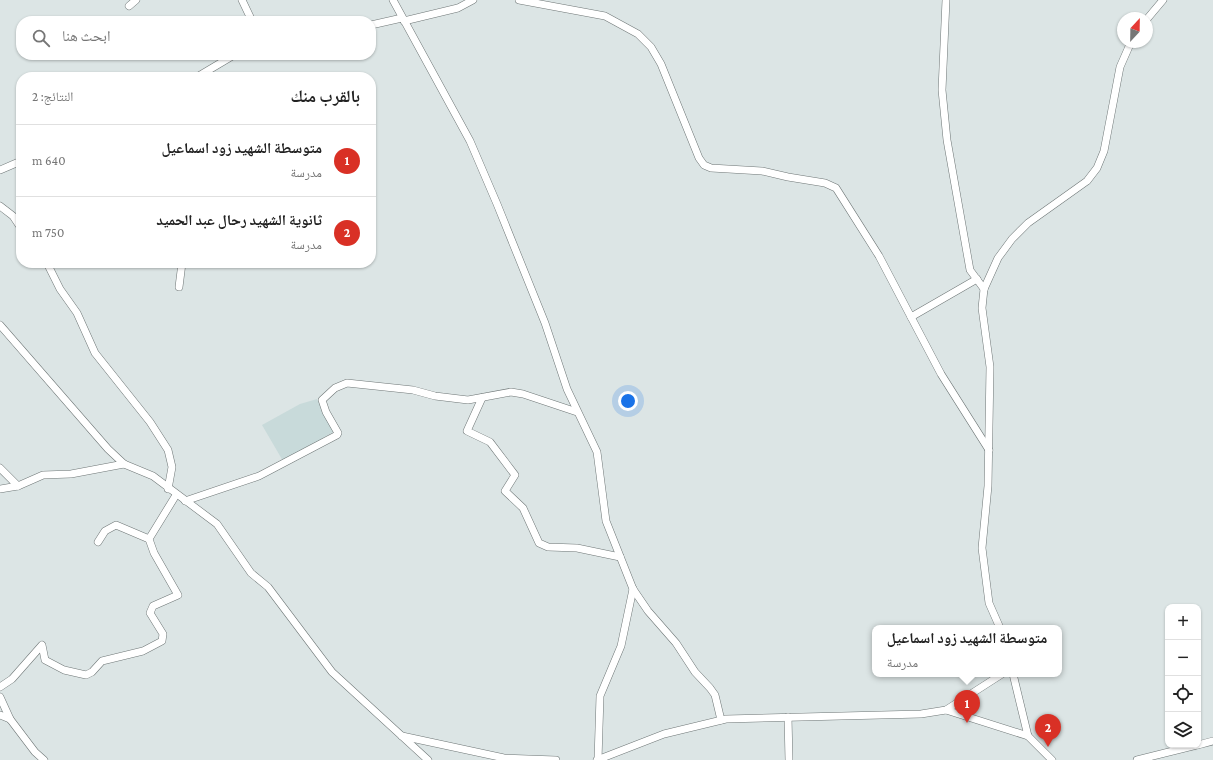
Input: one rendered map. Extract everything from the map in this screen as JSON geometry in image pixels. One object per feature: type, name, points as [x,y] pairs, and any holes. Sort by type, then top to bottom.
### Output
[{"type":"street","points":[[129,6],[136,0]]},
{"type":"street","points":[[242,0],[250,16]]},
{"type":"street","points":[[393,0],[447,96],[470,141],[545,323],[567,389],[597,452],[606,521],[633,589],[648,611],[676,643],[695,672],[715,695],[721,720]]},
{"type":"street","points":[[376,24],[458,8],[473,0]]},
{"type":"street","points":[[519,0],[605,16],[638,34],[651,47],[661,64],[699,158],[704,165],[711,168],[762,171],[833,186],[840,193],[879,256],[941,374],[989,450]]},
{"type":"street","points":[[946,0],[942,90],[947,140],[970,270],[984,289]]},
{"type":"street","points":[[1153,12],[1163,0]]},
{"type":"street","points":[[999,625],[989,603],[982,548],[988,486],[990,367],[982,308],[984,289],[998,258],[1012,239],[1028,223],[1087,181],[1097,168],[1104,151],[1120,67],[1128,48]]},
{"type":"street","points":[[205,72],[226,60]]},
{"type":"street","points":[[0,170],[16,163]]},
{"type":"street","points":[[0,206],[13,216],[16,220]]},
{"type":"street","points":[[50,268],[60,289],[76,313],[95,353],[150,422],[168,450],[172,467],[168,489]]},
{"type":"street","points":[[179,287],[181,268]]},
{"type":"street","points":[[911,317],[976,279]]},
{"type":"street","points":[[0,325],[108,448],[124,464],[152,476],[217,524],[251,573],[268,587],[332,672],[428,760]]},
{"type":"street","points":[[185,501],[259,476],[337,435],[338,433],[326,412],[322,400],[324,396],[335,388],[348,382],[413,390],[435,396],[468,400],[501,393],[523,394],[577,412]]},
{"type":"street","points":[[482,398],[467,431],[490,442],[515,475],[505,490],[523,508],[538,543],[548,547],[577,548],[620,557]]},
{"type":"street","points":[[0,489],[18,486],[43,475],[71,474],[124,464]]},
{"type":"street","points":[[0,468],[18,486]]},
{"type":"street","points":[[149,539],[176,495]]},
{"type":"street","points":[[0,687],[12,679],[42,645],[44,660],[64,670],[86,675],[92,672],[102,662],[143,651],[162,641],[163,634],[150,613],[151,609],[153,606],[178,595],[154,553],[149,539],[116,525],[105,531],[98,542]]},
{"type":"street","points":[[633,589],[621,646],[600,696],[598,760],[664,734],[721,720],[921,714],[946,710],[997,677]]},
{"type":"street","points":[[1014,677],[1028,736]]},
{"type":"street","points":[[0,696],[10,719],[35,752],[44,760]]},
{"type":"street","points":[[946,710],[1028,736],[1052,760]]},
{"type":"street","points":[[0,715],[10,719]]},
{"type":"street","points":[[788,717],[788,760]]},
{"type":"street","points":[[401,736],[504,758],[556,760]]},
{"type":"street","points":[[1201,744],[1213,741]]},
{"type":"street","points":[[1137,760],[1185,748]]},
{"type":"shaded area","points":[[317,399],[335,431],[283,461],[262,425],[300,404]]},
{"type":"place","name":"متوسطة الشهيد زود اسماعيل","points":[[967,723]]},
{"type":"place","name":"ثانوية الشهيد رحال عبد الحميد","points":[[1048,747]]}]
